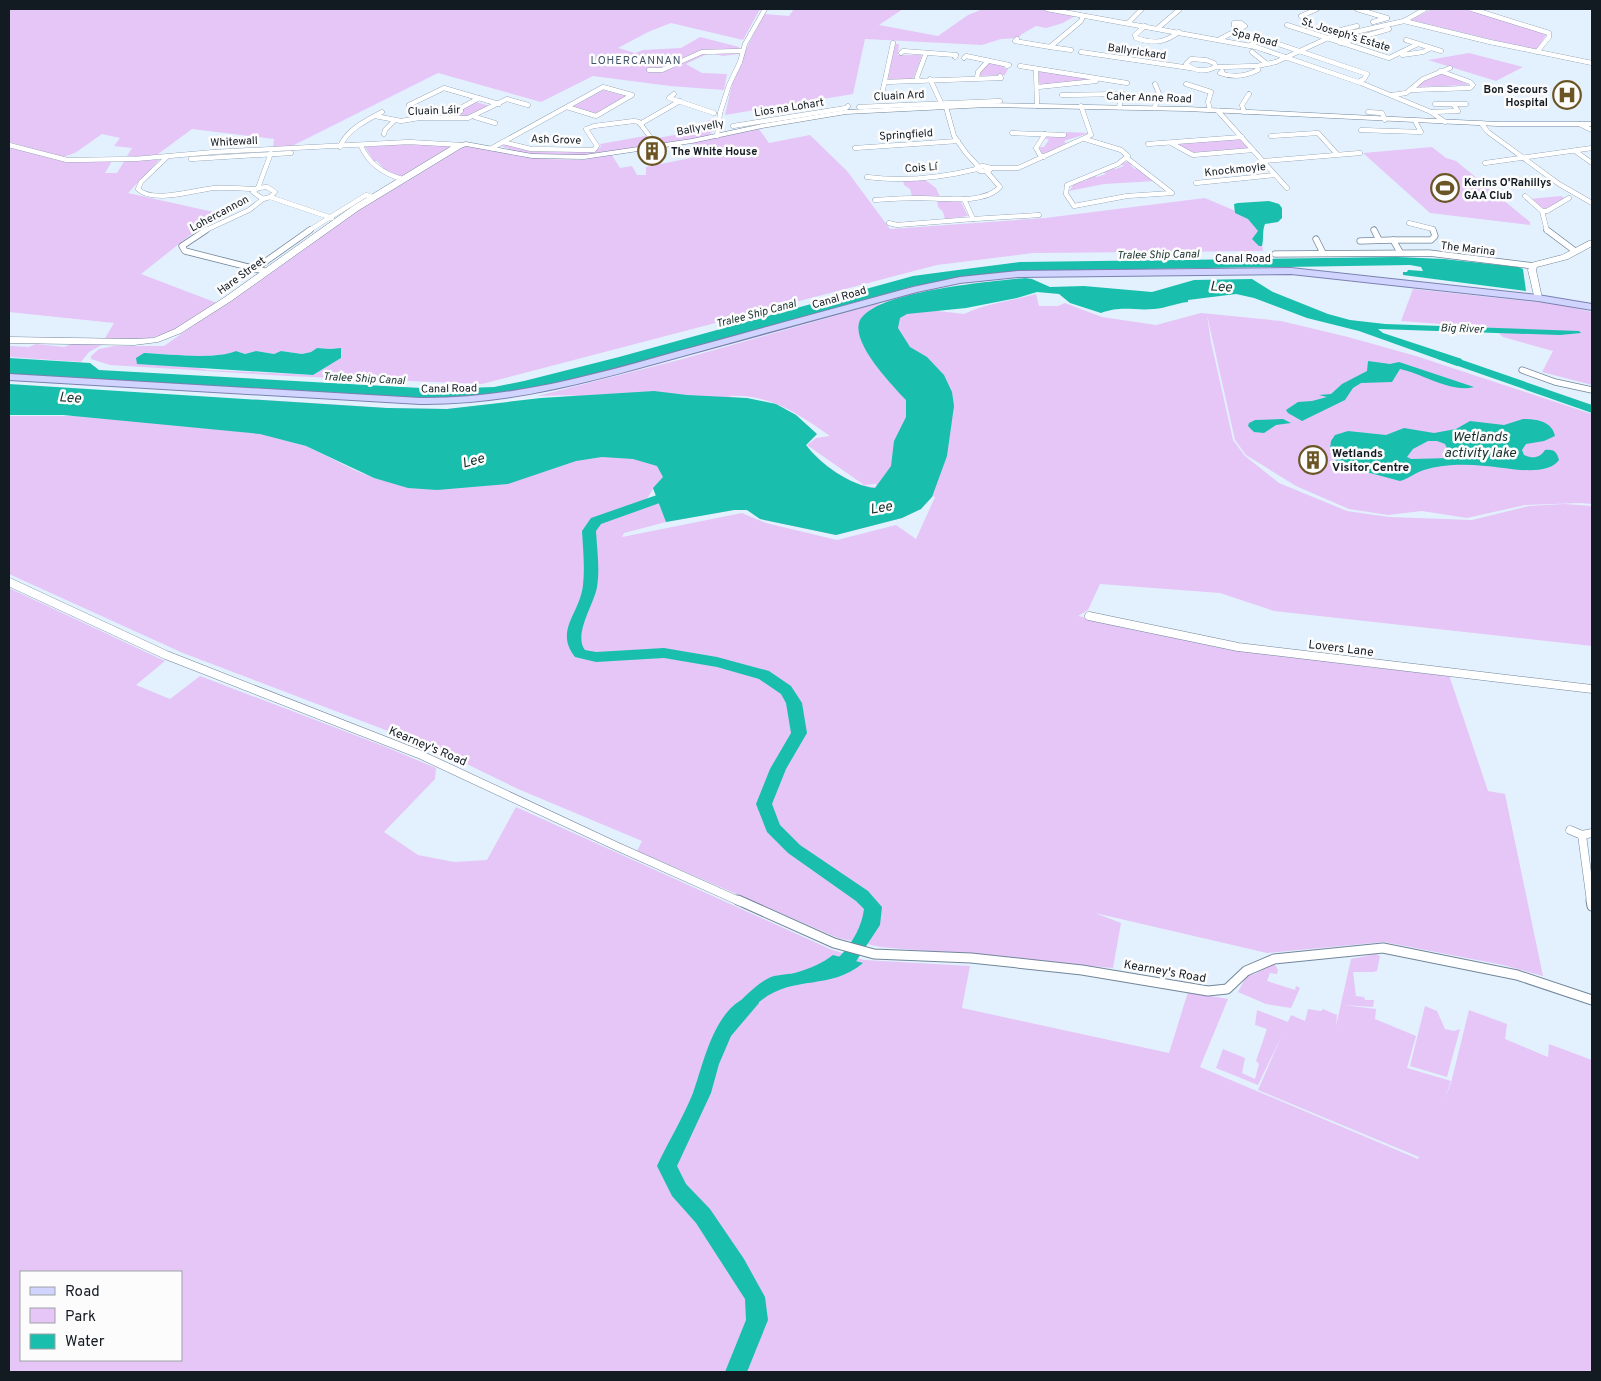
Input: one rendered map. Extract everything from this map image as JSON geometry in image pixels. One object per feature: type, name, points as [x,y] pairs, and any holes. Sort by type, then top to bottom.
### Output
[{"type":"main road","name":"Canal Road","points":[[9,377],[420,401],[484,400],[571,383],[916,289],[974,278],[1026,273],[1291,271],[1538,298],[1592,307]]},
{"type":"street","points":[[718,132],[720,113],[740,62],[742,51],[765,9]]},
{"type":"street","name":"Spa Road","points":[[1047,9],[1220,38],[1250,45],[1392,95],[1431,112],[1445,122]]},
{"type":"street","points":[[1126,22],[1142,9]]},
{"type":"street","points":[[1158,28],[1180,9]]},
{"type":"street","points":[[1301,16],[1317,9]]},
{"type":"street","points":[[1357,9],[1398,22]]},
{"type":"street","points":[[1404,21],[1425,9]]},
{"type":"street","points":[[1472,9],[1549,33],[1549,37],[1537,52]]},
{"type":"street","points":[[1050,47],[1086,16]]},
{"type":"street","points":[[1386,18],[1341,30],[1344,34],[1404,21],[1592,63]]},
{"type":"street","points":[[1341,43],[1389,29],[1385,24]]},
{"type":"street","name":"St. Joseph's Estate","points":[[1287,25],[1389,58],[1418,44]]},
{"type":"street","points":[[1145,26],[1135,35],[1136,38],[1159,44],[1166,42],[1179,32]]},
{"type":"street","points":[[1220,38],[1240,27]]},
{"type":"street","name":"Ballyrickard","points":[[1081,52],[1208,70],[1216,67],[1226,68],[1266,64],[1300,52],[1328,38],[1344,34]]},
{"type":"street","points":[[1017,39],[1015,41],[1071,50]]},
{"type":"street","points":[[1250,45],[1264,39],[1367,74],[1364,79],[1358,82]]},
{"type":"street","name":"St. Joseph's Estate","points":[[1406,40],[1441,51]]},
{"type":"street","name":"Cluain Ard","points":[[882,94],[893,43]]},
{"type":"street","points":[[1105,56],[1120,46],[1140,54]]},
{"type":"street","name":"St. Joseph's Estate","points":[[1400,54],[1423,52],[1431,48]]},
{"type":"street","points":[[649,70],[662,70],[702,52],[742,51]]},
{"type":"street","points":[[902,54],[902,51],[956,55],[955,57]]},
{"type":"street","points":[[1252,52],[1266,64]]},
{"type":"street","name":"Cluain Ard","points":[[918,80],[917,76],[926,53]]},
{"type":"street","points":[[964,58],[966,56],[1008,66]]},
{"type":"street","name":"Ballyrickard","points":[[1190,68],[1186,62],[1196,59],[1210,61],[1216,67]]},
{"type":"street","points":[[977,78],[978,72],[988,61]]},
{"type":"street","points":[[1020,66],[1127,83]]},
{"type":"street","name":"Ballyrickard","points":[[1222,71],[1220,73],[1224,75],[1241,76],[1256,72],[1258,70],[1256,66]]},
{"type":"street","points":[[1401,99],[1406,96],[1416,83],[1450,68]]},
{"type":"street","points":[[1036,69],[1038,87],[1037,106]]},
{"type":"street","points":[[1392,95],[1408,91],[1470,88],[1472,85],[1470,82],[1440,71]]},
{"type":"street","name":"Cluain Ard","points":[[885,82],[1001,78],[1000,76]]},
{"type":"street","name":"Cluain Ard","points":[[930,79],[943,105],[1000,101]]},
{"type":"street","points":[[1038,87],[1102,79]]},
{"type":"street","points":[[1154,108],[1160,96],[1155,84]]},
{"type":"street","points":[[1186,84],[1211,92],[1208,102],[1210,110]]},
{"type":"street","name":"Ash Grove","points":[[492,148],[603,87],[632,94],[596,116]]},
{"type":"street","name":"Cluain Láir","points":[[409,105],[444,88],[499,104]]},
{"type":"street","points":[[674,94],[668,98],[714,113]]},
{"type":"street","points":[[1062,95],[1123,94],[1119,107]]},
{"type":"street","points":[[1244,112],[1242,104],[1249,94]]},
{"type":"street","points":[[461,112],[456,110],[479,98]]},
{"type":"street","name":"Cluain Láir","points":[[375,116],[394,121],[419,118],[468,118],[507,99],[528,105]]},
{"type":"street","points":[[657,146],[640,124],[680,101]]},
{"type":"street","points":[[1435,104],[1466,104]]},
{"type":"street","points":[[1431,112],[1458,111],[1453,104]]},
{"type":"street","points":[[943,105],[951,121],[950,126],[977,168]]},
{"type":"street","name":"Caher Anne Road","points":[[853,108],[943,105],[1081,106],[1218,110],[1385,120],[1592,124]]},
{"type":"street","points":[[1081,106],[1092,133],[1092,135],[1085,139]]},
{"type":"street","points":[[567,107],[596,116],[604,124]]},
{"type":"street","name":"Ballyvelly","points":[[462,145],[471,144],[532,156],[574,158],[657,146],[732,129],[853,108]]},
{"type":"street","name":"Knockmoyle","points":[[1218,110],[1222,117],[1287,188]]},
{"type":"street","points":[[340,147],[342,141],[351,132],[382,112]]},
{"type":"street","points":[[1368,112],[1382,113],[1385,120]]},
{"type":"street","name":"Cluain Láir","points":[[475,116],[496,122]]},
{"type":"street","name":"Ash Grove","points":[[503,142],[531,149],[594,150],[597,146],[586,130],[604,124],[634,120],[640,124]]},
{"type":"street","name":"Cluain Láir","points":[[384,134],[385,130],[394,121]]},
{"type":"street","points":[[1361,130],[1421,132],[1415,121]]},
{"type":"street","points":[[1481,123],[1488,132],[1565,188],[1592,203]]},
{"type":"street","points":[[1579,124],[1592,130]]},
{"type":"street","points":[[1012,133],[1064,134]]},
{"type":"street","points":[[1271,136],[1318,133],[1338,154]]},
{"type":"street","points":[[1044,157],[1040,155],[1036,148],[1045,134]]},
{"type":"street","points":[[1148,144],[1242,137]]},
{"type":"street","points":[[1085,139],[1128,154],[1128,158],[1172,193],[1127,196],[1074,206],[1067,198],[1065,191],[1067,185],[1128,158]]},
{"type":"street","name":"Cois Lí","points":[[867,177],[892,179],[923,178],[986,166],[989,170],[1012,169],[1028,165],[1068,144],[1085,139]]},
{"type":"street","name":"Springfield","points":[[856,148],[958,140]]},
{"type":"street","points":[[9,145],[67,160],[165,159],[196,156],[217,158],[250,153],[300,150],[324,151],[326,147],[422,142],[462,145]]},
{"type":"street","name":"Knockmoyle","points":[[1171,142],[1194,155],[1253,150]]},
{"type":"street","name":"Hare Street","points":[[9,340],[108,343],[155,340],[178,331],[228,299],[334,218],[462,145]]},
{"type":"street","points":[[361,146],[370,161],[402,180]]},
{"type":"street","points":[[1485,163],[1575,152],[1592,148]]},
{"type":"street","points":[[217,158],[219,152]]},
{"type":"street","name":"Whitewall","points":[[196,156],[219,152],[250,153]]},
{"type":"street","name":"Lohercannon","points":[[263,199],[253,192],[272,152]]},
{"type":"street","points":[[1575,152],[1592,164]]},
{"type":"street","name":"Knockmoyle","points":[[1264,161],[1360,153]]},
{"type":"street","name":"Lohercannon","points":[[165,159],[141,182],[138,189],[143,194],[161,196],[215,188],[267,187],[275,192],[242,214],[198,234],[182,246],[184,251],[264,271]]},
{"type":"street","points":[[875,200],[964,199],[997,192],[1000,186],[989,170]]},
{"type":"street","name":"Knockmoyle","points":[[1196,183],[1275,175]]},
{"type":"street","points":[[1524,196],[1542,211],[1547,232],[1575,251]]},
{"type":"street","name":"Lohercannon","points":[[270,197],[334,218]]},
{"type":"street","points":[[1542,211],[1546,211],[1569,198]]},
{"type":"street","points":[[964,199],[973,219]]},
{"type":"street","points":[[889,223],[1039,216]]},
{"type":"street","points":[[254,270],[334,218]]},
{"type":"street","name":"The Marina","points":[[1360,240],[1424,240],[1434,238],[1433,229],[1409,223]]},
{"type":"street","points":[[1374,230],[1379,240]]},
{"type":"street","points":[[1316,239],[1324,253]]},
{"type":"street","points":[[1393,240],[1400,252]]},
{"type":"street","points":[[1538,298],[1532,270],[1536,263],[1564,256],[1592,243]]},
{"type":"street","name":"The Marina","points":[[1274,254],[1429,253],[1534,266]]},
{"type":"street","points":[[1522,370],[1555,382],[1592,390]]},
{"type":"street","name":"Kearney's Road","points":[[9,582],[166,656],[419,754],[616,846],[834,942],[866,953],[971,958],[1110,974],[1208,991],[1226,989],[1246,971],[1274,959],[1383,948],[1517,975],[1592,1000]]},
{"type":"street","name":"Lovers Lane","points":[[1089,616],[1238,647],[1592,689]]},
{"type":"street","points":[[1570,830],[1582,835],[1592,832]]},
{"type":"street","points":[[1582,835],[1592,906]]},
{"type":"green space","points":[[9,9],[760,9],[743,40],[671,23],[648,32],[618,48],[635,53],[643,50],[681,48],[700,37],[739,47],[738,54],[723,56],[709,53],[686,64],[702,73],[727,74],[724,90],[670,86],[593,76],[541,102],[438,73],[290,147],[273,148],[274,139],[192,129],[154,157],[127,156],[132,148],[114,146],[120,138],[102,134],[75,153],[63,157],[9,142]]},
{"type":"green space","points":[[794,9],[903,9],[879,25],[938,36],[968,15],[983,9],[1045,9],[1075,16],[1063,23],[1046,28],[1036,26],[1018,38],[1001,39],[982,45],[865,39],[853,94],[725,115],[733,80],[742,63],[743,55],[764,14],[789,16]]},
{"type":"green space","points":[[1432,9],[1464,9],[1541,31],[1546,35],[1537,49],[1530,49],[1411,20]]},
{"type":"green space","points":[[895,44],[899,44],[898,55],[922,55],[913,79],[888,79]]},
{"type":"green space","points":[[1469,53],[1523,67],[1496,81],[1428,60]]},
{"type":"green space","points":[[988,63],[1005,66],[1004,68],[1008,69],[1005,75],[980,76],[980,72]]},
{"type":"green space","points":[[1041,71],[1095,79],[1043,85],[1039,83],[1038,73]]},
{"type":"green space","points":[[1443,73],[1469,85],[1416,87],[1421,82]]},
{"type":"green space","points":[[603,90],[626,96],[596,115],[572,107]]},
{"type":"green space","points":[[476,102],[490,106],[471,116],[442,116],[449,112],[457,115],[462,112],[461,109]]},
{"type":"green space","points":[[711,119],[716,121],[716,129],[705,138],[662,144],[655,142],[651,137],[657,138],[687,133]]},
{"type":"green space","points":[[759,129],[769,143],[810,135],[847,171],[890,229],[1045,218],[1205,198],[1259,221],[1263,251],[1033,253],[937,265],[482,384],[287,376],[110,365],[91,359],[91,356],[99,349],[114,346],[164,346],[374,199],[463,146],[486,148],[545,159],[583,160],[612,155],[620,168],[632,166],[637,175],[646,175],[646,167],[700,156],[690,142]],"holes":[[[317,348],[340,348],[341,358],[313,375],[207,370],[144,353],[204,356],[227,354],[236,351],[245,354],[256,351],[274,354],[281,351],[302,354]]]},
{"type":"green space","points":[[1066,132],[1089,133],[1064,141],[1066,143],[1046,154],[1042,153],[1039,147],[1044,147],[1049,140],[1045,138],[1049,135],[1066,137]]},
{"type":"green space","points":[[645,136],[654,145],[577,156],[538,155],[519,152],[501,146],[506,144],[530,150],[595,151],[601,147],[600,144]]},
{"type":"green space","points":[[1240,138],[1251,150],[1192,153],[1178,144]]},
{"type":"green space","points":[[412,143],[455,145],[401,177],[384,169],[377,161],[374,161],[365,147]]},
{"type":"green space","points":[[9,147],[61,161],[112,161],[105,173],[117,173],[125,160],[159,160],[128,193],[218,213],[141,274],[217,303],[177,330],[142,340],[104,340],[114,323],[9,312]]},
{"type":"green space","name":"Kerins O'Rahillys GAA Club","points":[[1432,147],[1446,158],[1456,161],[1530,222],[1530,225],[1430,213],[1363,153]]},
{"type":"green space","points":[[1129,161],[1134,164],[1130,165],[1135,169],[1139,168],[1155,181],[1104,184],[1069,191],[1074,184],[1087,180],[1085,179],[1094,175],[1097,177],[1106,174],[1103,172],[1124,166],[1121,164]]},
{"type":"green space","points":[[924,179],[936,188],[940,197],[912,196],[910,189],[904,185],[903,180]]},
{"type":"green space","points":[[1561,196],[1566,199],[1544,209],[1529,199]]},
{"type":"green space","points":[[937,200],[961,202],[968,216],[945,219],[943,212],[938,207]]},
{"type":"green space","points":[[1413,289],[1555,304],[1592,312],[1592,385],[1542,372],[1553,351],[1503,337],[1493,328],[1401,321]]},
{"type":"green space","points":[[1036,294],[1039,306],[1058,306],[1065,303],[1102,317],[1156,325],[1201,313],[1281,321],[1416,356],[1592,414],[1592,504],[1580,503],[1525,505],[1467,518],[1422,511],[1388,515],[1349,509],[1296,486],[1246,455],[1235,440],[1207,315],[1211,342],[1233,440],[1245,456],[1279,483],[1347,511],[1389,517],[1472,520],[1529,506],[1564,504],[1592,506],[1592,646],[1274,611],[1220,593],[1100,584],[1088,610],[1078,616],[1234,649],[1369,667],[1449,675],[1488,791],[1505,794],[1543,976],[1503,965],[1384,942],[1267,953],[1095,913],[1121,923],[1113,968],[881,947],[838,938],[637,851],[642,841],[518,789],[438,750],[183,653],[9,574],[9,416],[78,416],[99,410],[127,409],[204,412],[269,423],[287,430],[294,443],[306,446],[354,470],[373,478],[399,481],[446,476],[471,471],[543,439],[596,420],[622,414],[649,411],[675,413],[702,420],[736,438],[750,452],[752,460],[729,471],[696,477],[656,496],[653,489],[641,508],[762,466],[789,487],[833,508],[860,513],[899,510],[915,502],[921,494],[904,490],[876,504],[861,505],[845,503],[830,498],[801,482],[788,472],[736,422],[719,413],[682,401],[645,400],[613,404],[462,457],[430,463],[398,464],[382,462],[368,457],[307,416],[293,409],[252,399],[387,408],[447,409],[579,395],[537,396],[675,361],[877,304],[964,314],[990,305]],"holes":[[[728,396],[757,398],[776,404]],[[783,408],[794,413],[830,436],[816,438],[807,445],[864,485],[877,484],[875,487],[866,486],[856,483],[837,473],[812,452],[806,445],[817,434],[796,415]],[[932,496],[935,497],[916,539],[896,525],[837,540],[766,523],[742,513],[622,537],[624,533],[666,522],[734,510],[747,510],[760,519],[836,535],[902,518],[921,509]]]},
{"type":"green space","points":[[9,344],[11,346],[29,347],[36,344],[64,347],[72,344],[102,345],[89,352],[81,362],[9,357]]},
{"type":"green space","points":[[9,588],[165,661],[136,685],[170,699],[200,676],[436,768],[435,779],[384,832],[418,855],[454,862],[487,860],[516,807],[830,949],[864,960],[970,966],[962,1008],[1169,1053],[1188,992],[1228,999],[1200,1067],[1418,1159],[1419,1157],[1258,1090],[1282,1035],[1258,1085],[1216,1068],[1223,1049],[1245,1058],[1242,1073],[1255,1079],[1259,1064],[1256,1061],[1267,1029],[1255,1025],[1257,1010],[1288,1022],[1291,1015],[1305,1021],[1308,1009],[1321,1011],[1323,1009],[1337,1015],[1336,1026],[1351,959],[1376,954],[1380,956],[1377,971],[1353,972],[1356,996],[1364,997],[1365,1000],[1374,1000],[1373,1007],[1343,1005],[1376,1009],[1375,1019],[1416,1036],[1407,1068],[1451,1081],[1444,1100],[1451,1083],[1469,1010],[1507,1024],[1505,1039],[1548,1057],[1549,1044],[1592,1060],[1592,1372],[9,1372]]},
{"type":"green space","points":[[1274,963],[1278,970],[1277,974],[1270,973],[1267,981],[1295,990],[1296,986],[1300,988],[1291,1008],[1266,1004],[1238,992],[1247,975],[1255,974]]},
{"type":"green space","points":[[1425,1006],[1437,1011],[1445,1029],[1454,1031],[1460,1029],[1447,1077],[1410,1066]]},
{"type":"water","points":[[1269,201],[1279,204],[1282,208],[1282,218],[1278,222],[1265,224],[1262,246],[1259,246],[1252,239],[1258,231],[1248,219],[1235,213],[1234,204]]},
{"type":"water","points":[[1397,257],[1444,259],[1518,267],[1523,269],[1526,291],[1403,275],[1403,272],[1408,270],[1423,271],[1421,267],[1410,265],[1019,271],[914,286],[636,363],[536,388],[450,400],[9,375],[9,358],[90,363],[99,370],[439,389],[494,387],[619,357],[913,276],[1020,262]]},
{"type":"water","name":"Big River","points":[[1025,278],[1050,287],[1084,286],[1152,292],[1194,280],[1252,279],[1273,292],[1328,314],[1350,320],[1385,324],[1579,331],[1581,333],[1560,335],[1378,329],[1383,333],[1462,359],[1457,366],[1359,331],[1307,318],[1254,298],[1236,294],[1188,300],[1188,302],[1159,308],[1122,309],[1101,313],[1070,303],[1059,294],[1037,292],[966,308],[907,314],[900,318],[898,328],[910,347],[927,357],[944,375],[952,392],[954,406],[947,456],[932,497],[921,509],[902,518],[836,535],[760,519],[747,510],[734,510],[666,522],[653,488],[663,477],[657,466],[633,459],[602,457],[576,461],[508,484],[437,490],[408,488],[374,478],[306,446],[260,434],[63,415],[9,415],[9,384],[387,408],[447,409],[541,398],[654,391],[687,395],[747,398],[776,404],[796,415],[817,434],[806,445],[819,459],[846,479],[875,488],[891,466],[894,441],[906,417],[906,400],[883,375],[868,353],[859,332],[859,323],[867,312],[908,295],[962,285]]},
{"type":"water","points":[[317,348],[341,348],[341,358],[313,375],[137,364],[136,358],[144,353],[204,356],[227,354],[236,351],[245,354],[256,351],[274,354],[281,351],[302,354]]},
{"type":"water","points":[[1368,361],[1390,364],[1399,362],[1474,387],[1465,388],[1447,385],[1400,369],[1392,382],[1361,383],[1353,388],[1345,400],[1302,421],[1286,410],[1298,402],[1327,397],[1319,395],[1331,394],[1342,384],[1367,371]]},
{"type":"water","points":[[1283,419],[1291,423],[1276,425],[1264,433],[1254,432],[1248,426],[1249,423],[1255,420]]},
{"type":"water","name":"Wetlands activity lake","points":[[1523,419],[1538,420],[1547,424],[1551,427],[1555,436],[1544,441],[1526,444],[1522,450],[1524,455],[1533,457],[1541,455],[1545,450],[1551,450],[1556,453],[1559,460],[1545,469],[1535,470],[1470,465],[1431,468],[1400,481],[1370,473],[1342,471],[1330,449],[1331,441],[1335,435],[1348,431],[1386,435],[1404,428],[1434,433],[1456,429],[1470,421],[1504,425]],"holes":[[[1428,441],[1437,441],[1445,444],[1452,458],[1411,459],[1407,457],[1413,449]]]},
{"type":"water","points":[[833,955],[863,963],[848,973],[833,978],[788,987],[773,993],[758,1003],[744,1019],[730,1014],[748,993],[771,977],[808,969]]},
{"type":"waterway","name":"Lee","points":[[1442,357],[1592,409]]},
{"type":"waterway","points":[[677,492],[596,521],[589,531],[590,587],[573,636],[574,646],[580,654],[596,657],[664,653],[717,662],[764,675],[786,690],[794,703],[799,733],[778,769],[764,804],[773,828],[794,849],[862,896],[873,907],[871,925],[847,961],[832,970]]},
{"type":"waterway","points":[[736,1372],[757,1320],[755,1297],[737,1266],[703,1216],[679,1190],[667,1166],[702,1093],[710,1064],[724,1032],[741,1010],[750,1003]]},
{"type":"place","name":"Bon Secours Hospital","points":[[1567,95]]},
{"type":"place","name":"The White House","points":[[652,151]]},
{"type":"place","name":"Kerins O'Rahillys GAA Club","points":[[1445,188]]},
{"type":"place","name":"Wetlands Visitor Centre","points":[[1313,460]]},
{"type":"district","name":"LOHERCANNAN","points":[[636,60]]},
{"type":"water label","name":"Tralee Ship Canal","points":[[1158,254]]},
{"type":"water label","name":"Tralee Ship Canal","points":[[756,313]]},
{"type":"water label","name":"Tralee Ship Canal","points":[[364,378]]}]
